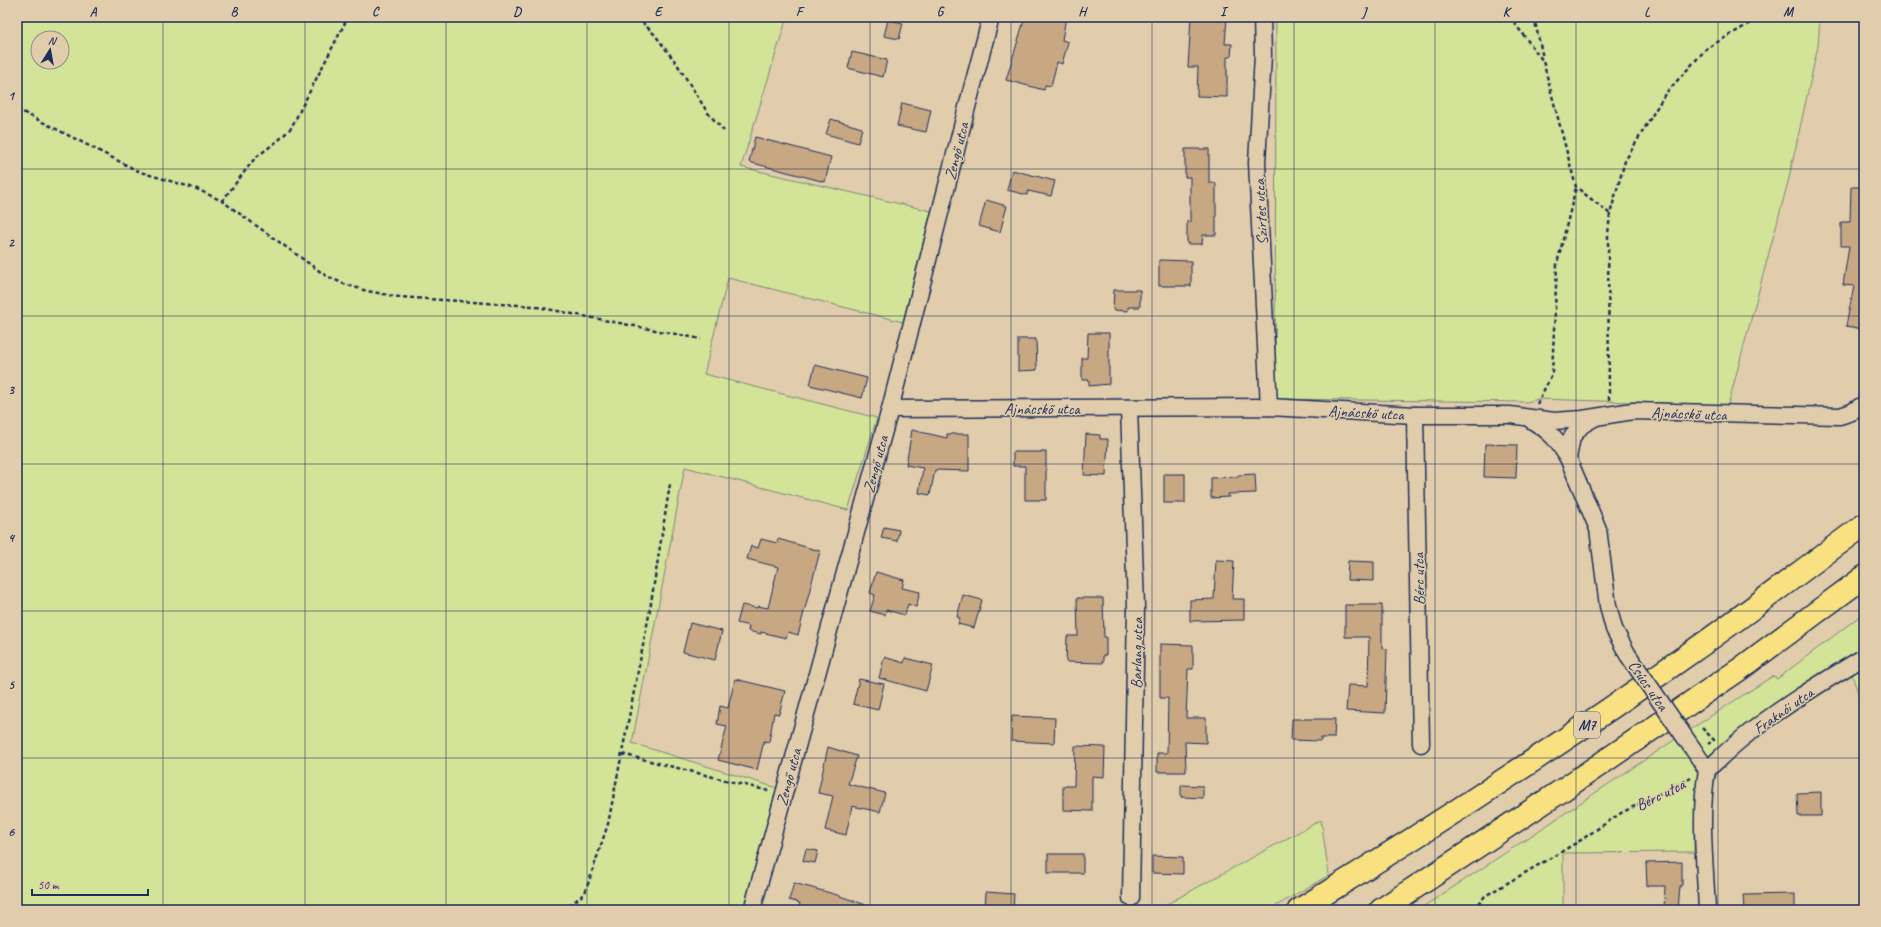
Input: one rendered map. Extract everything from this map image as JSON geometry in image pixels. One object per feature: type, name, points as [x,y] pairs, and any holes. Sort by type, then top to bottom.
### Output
[{"type":"highway","name":"M7","points":[[1300,910],[1441,822],[1552,749],[1691,653],[1864,524]]},
{"type":"highway","name":"M7","points":[[1381,910],[1734,674],[1864,576]]},
{"type":"street","name":"Zengő utca","points":[[752,910],[890,409],[991,17]]},
{"type":"street","name":"Szirtes utca","points":[[1262,17],[1263,55],[1257,163],[1269,407]]},
{"type":"street","name":"Ajnácskő utca","points":[[890,409],[1269,407],[1415,415],[1510,416],[1554,421],[1648,411],[1840,416],[1852,412],[1864,404]]},
{"type":"street","name":"Barlang utca","points":[[1129,408],[1136,606],[1131,898]]},
{"type":"street","name":"Bérc utca","points":[[1415,415],[1421,744]]},
{"type":"street","points":[[1568,458],[1572,437],[1582,425],[1602,416]]},
{"type":"street","name":"Csúcs utca","points":[[1530,419],[1548,430],[1568,458],[1598,529],[1608,606],[1614,630],[1628,655],[1699,748],[1707,770]]},
{"type":"street","name":"Fraknói utca","points":[[1707,770],[1739,741],[1773,716],[1807,692],[1864,657]]},
{"type":"street","points":[[1707,770],[1703,795],[1702,815],[1707,910]]},
{"type":"path","points":[[222,201],[255,158],[280,139],[291,128],[348,17]]},
{"type":"path","points":[[637,17],[655,35],[677,64],[708,113],[724,131]]},
{"type":"path","points":[[1510,17],[1543,61]]},
{"type":"path","points":[[1530,419],[1552,374],[1557,264],[1576,186],[1543,61],[1534,17]]},
{"type":"path","points":[[1602,416],[1608,234],[1610,214],[1625,161],[1665,94],[1707,48],[1754,21],[1765,17]]},
{"type":"path","points":[[17,109],[140,172],[197,188],[222,201],[325,275],[344,284],[367,291],[399,297],[532,306],[701,338]]},
{"type":"path","points":[[1576,186],[1610,214]]},
{"type":"path","points":[[564,910],[585,893],[608,824],[649,615],[670,484]]},
{"type":"path","points":[[1699,748],[1714,740],[1702,728]]},
{"type":"path","points":[[622,754],[784,794]]},
{"type":"path","name":"Bérc utca","points":[[1474,910],[1485,896],[1578,842],[1621,813],[1707,770]]},
{"type":"green space","points":[[17,17],[787,17],[741,167],[931,211],[903,322],[728,278],[704,374],[877,418],[848,510],[685,467],[632,743],[777,788],[743,910],[17,910]]},
{"type":"green space","points":[[1276,17],[1820,17],[1818,46],[1788,182],[1728,405],[1538,399],[1527,402],[1275,399]]},
{"type":"green space","points":[[1864,613],[1864,711],[1850,669],[1807,703],[1741,748],[1718,771],[1694,837],[1694,852],[1563,853],[1563,910],[1418,910],[1773,676],[1777,679]]},
{"type":"green space","points":[[1321,820],[1329,875],[1269,910],[1156,910]]},
{"type":"building","points":[[1025,17],[1066,17],[1062,40],[1068,42],[1062,64],[1057,62],[1051,86],[1045,85],[1044,90],[1006,80]]},
{"type":"building","points":[[1191,17],[1227,17],[1225,44],[1232,44],[1231,57],[1227,57],[1227,97],[1197,96],[1198,67],[1188,67]]},
{"type":"building","points":[[888,20],[903,23],[899,39],[884,36]]},
{"type":"building","points":[[852,52],[887,60],[883,77],[848,68]]},
{"type":"building","points":[[902,103],[931,110],[926,132],[897,126]]},
{"type":"building","points":[[831,119],[862,128],[858,143],[826,134]]},
{"type":"building","points":[[755,137],[831,157],[825,182],[749,162]]},
{"type":"building","points":[[1185,149],[1209,149],[1209,183],[1216,183],[1216,235],[1203,235],[1202,244],[1187,244],[1187,221],[1190,222],[1190,177],[1185,177]]},
{"type":"building","points":[[1012,170],[1055,181],[1051,196],[1028,191],[1027,195],[1007,190]]},
{"type":"building","points":[[1851,187],[1864,187],[1864,319],[1862,329],[1846,326],[1854,286],[1843,285],[1849,246],[1841,246],[1841,222],[1850,222]]},
{"type":"building","points":[[986,200],[1007,206],[1000,232],[979,226]]},
{"type":"building","points":[[1159,260],[1191,261],[1191,286],[1159,286]]},
{"type":"building","points":[[1114,290],[1140,290],[1140,307],[1128,307],[1128,311],[1113,310]]},
{"type":"building","points":[[1088,333],[1109,333],[1109,384],[1089,386],[1089,380],[1082,380],[1082,358],[1087,358]]},
{"type":"building","points":[[1018,339],[1036,339],[1037,370],[1018,371]]},
{"type":"building","points":[[815,365],[867,378],[862,398],[810,385]]},
{"type":"building","points":[[912,430],[947,438],[947,434],[969,434],[969,471],[935,470],[930,495],[919,493],[923,468],[906,465]]},
{"type":"building","points":[[1086,434],[1100,435],[1100,439],[1108,439],[1106,476],[1084,475]]},
{"type":"building","points":[[1485,444],[1517,445],[1516,478],[1484,477]]},
{"type":"building","points":[[1013,452],[1046,452],[1046,500],[1025,500],[1025,466],[1013,466]]},
{"type":"building","points":[[1164,474],[1185,474],[1185,503],[1164,503]]},
{"type":"building","points":[[1255,474],[1256,493],[1228,494],[1229,497],[1211,498],[1211,478],[1238,477],[1238,475]]},
{"type":"building","points":[[884,527],[899,530],[897,541],[881,538]]},
{"type":"building","points":[[761,539],[777,543],[778,539],[820,551],[798,635],[788,632],[786,638],[761,632],[761,634],[748,631],[749,626],[737,623],[742,605],[757,608],[758,606],[768,608],[778,567],[747,559],[751,546],[758,548]]},
{"type":"building","points":[[1216,560],[1234,561],[1232,599],[1244,599],[1244,620],[1190,621],[1190,600],[1214,599]]},
{"type":"building","points":[[1348,561],[1374,562],[1374,581],[1347,580]]},
{"type":"building","points":[[876,572],[904,580],[902,588],[920,592],[916,607],[908,604],[905,615],[886,610],[885,615],[870,611],[875,595],[870,593]]},
{"type":"building","points":[[963,595],[982,600],[974,628],[958,624],[960,618],[957,617]]},
{"type":"building","points":[[1077,598],[1103,598],[1106,655],[1103,655],[1103,663],[1066,662],[1067,636],[1078,636]]},
{"type":"building","points":[[1345,605],[1382,605],[1382,648],[1387,649],[1385,713],[1346,711],[1348,685],[1368,686],[1369,637],[1345,637]]},
{"type":"building","points":[[690,623],[722,631],[715,660],[683,652]]},
{"type":"building","points":[[1160,644],[1193,645],[1193,669],[1188,669],[1186,718],[1206,718],[1206,743],[1185,742],[1186,772],[1157,772],[1157,753],[1167,753],[1168,698],[1160,698]]},
{"type":"building","points":[[884,657],[904,663],[905,658],[933,665],[926,691],[879,678]]},
{"type":"building","points":[[735,679],[785,691],[779,714],[774,713],[769,742],[764,741],[757,770],[718,760],[727,726],[717,724],[720,706],[728,708]]},
{"type":"building","points":[[859,679],[884,684],[878,710],[853,704]]},
{"type":"building","points":[[1012,716],[1055,718],[1054,743],[1011,741]]},
{"type":"building","points":[[1292,719],[1335,719],[1334,738],[1321,738],[1321,741],[1291,740]]},
{"type":"building","points":[[1075,746],[1105,747],[1104,777],[1092,776],[1092,811],[1063,810],[1063,786],[1074,786]]},
{"type":"building","points":[[828,747],[857,756],[848,784],[885,793],[880,812],[852,806],[846,835],[825,830],[833,796],[818,793]]},
{"type":"building","points":[[1181,785],[1203,786],[1203,798],[1181,797]]},
{"type":"building","points":[[1821,792],[1821,816],[1798,816],[1797,793]]},
{"type":"building","points":[[806,849],[818,851],[815,863],[803,861]]},
{"type":"building","points":[[1048,854],[1083,854],[1083,873],[1048,873]]},
{"type":"building","points":[[1152,856],[1183,857],[1183,874],[1152,873]]},
{"type":"building","points":[[1682,862],[1682,885],[1680,886],[1678,910],[1664,910],[1665,886],[1647,886],[1646,863]]},
{"type":"building","points":[[794,883],[834,894],[875,908],[875,910],[798,910],[800,903],[789,900]]},
{"type":"building","points":[[986,892],[1014,894],[1013,910],[985,910]]},
{"type":"building","points":[[1795,894],[1795,910],[1744,910],[1743,895]]}]
